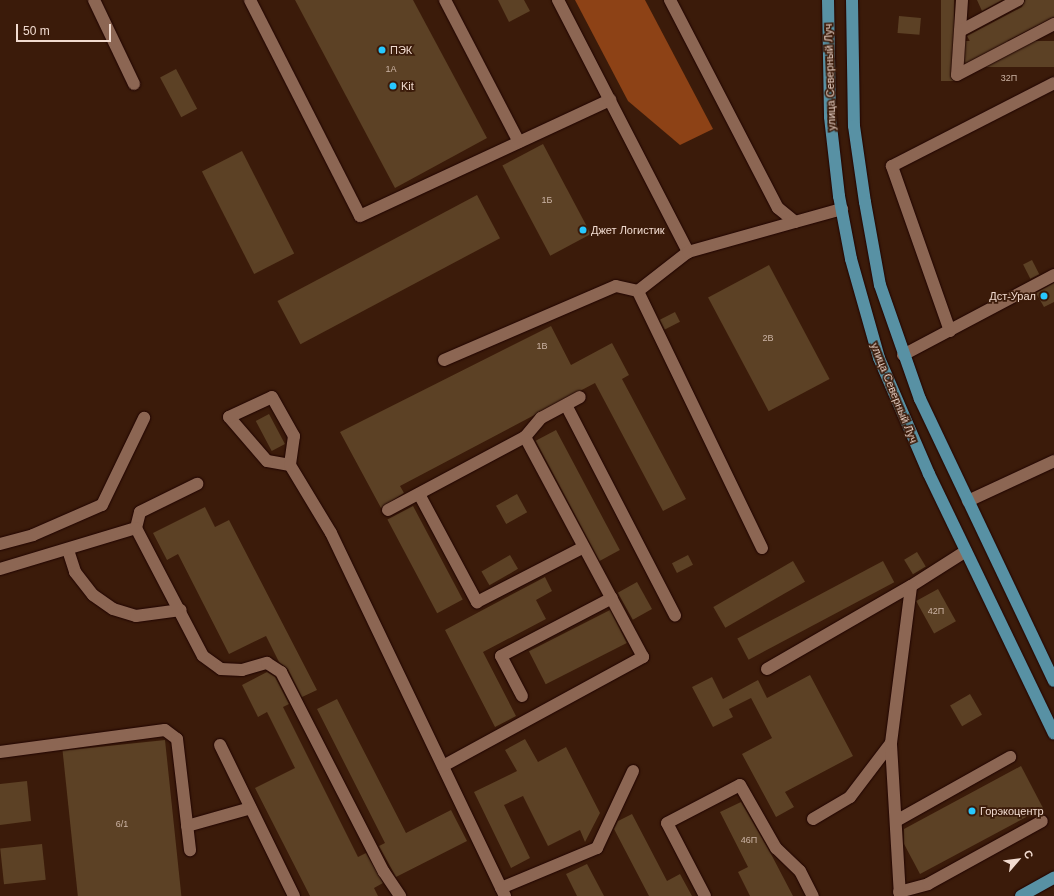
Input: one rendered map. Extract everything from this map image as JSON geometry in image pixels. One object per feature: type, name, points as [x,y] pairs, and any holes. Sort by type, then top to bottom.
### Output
[{"type":"main road","name":"улица Северный Луч","points":[[828,0],[830,117],[842,209],[851,259],[879,358],[904,421],[1054,734]]},
{"type":"main road","name":"улица Северный Луч","points":[[852,0],[854,126],[880,285],[903,355],[968,501],[1054,681]]},
{"type":"main road","points":[[1021,896],[1054,878]]},
{"type":"lane","points":[[94,0],[134,84]]},
{"type":"lane","points":[[250,0],[360,216],[610,100]]},
{"type":"lane","points":[[445,0],[519,142]]},
{"type":"lane","points":[[558,0],[688,252]]},
{"type":"lane","points":[[670,0],[778,208],[795,222]]},
{"type":"lane","points":[[962,0],[957,75],[1054,24]]},
{"type":"lane","points":[[960,31],[1018,0]]},
{"type":"lane","points":[[950,331],[892,166],[1054,83]]},
{"type":"lane","points":[[638,291],[688,252],[842,209]]},
{"type":"lane","points":[[903,355],[1054,275]]},
{"type":"lane","points":[[444,360],[616,286],[638,291]]},
{"type":"lane","points":[[638,291],[762,548]]},
{"type":"lane","points":[[290,465],[267,461],[229,417],[272,397],[294,436],[290,465],[330,533],[503,892],[597,848],[633,771]]},
{"type":"lane","points":[[388,510],[525,437],[541,418],[580,397]]},
{"type":"lane","points":[[566,405],[675,615]]},
{"type":"lane","points":[[0,544],[33,536],[102,505],[144,418]]},
{"type":"lane","points":[[443,766],[644,657],[525,437]]},
{"type":"lane","points":[[968,501],[1054,461]]},
{"type":"lane","points":[[197,484],[140,512],[136,528],[181,610],[203,656],[222,669],[242,670],[267,663],[281,672],[384,872],[400,896]]},
{"type":"lane","points":[[419,494],[477,602],[584,547]]},
{"type":"lane","points":[[0,569],[68,550],[136,528]]},
{"type":"lane","points":[[68,550],[75,572],[93,595],[113,609],[136,616],[181,610]]},
{"type":"lane","points":[[767,669],[911,586],[966,551]]},
{"type":"lane","points":[[911,586],[891,743],[900,894],[928,884],[1042,821]]},
{"type":"lane","points":[[522,696],[501,656],[612,598]]},
{"type":"lane","points":[[0,752],[165,730],[177,739],[190,850]]},
{"type":"lane","points":[[813,819],[850,797],[891,743]]},
{"type":"lane","points":[[220,745],[294,896]]},
{"type":"lane","points":[[896,821],[1010,756]]},
{"type":"lane","points":[[705,896],[668,824],[740,785],[776,848],[800,871],[813,896]]},
{"type":"lane","points":[[187,826],[251,808]]},
{"type":"shaded area","points":[[575,0],[645,0],[713,129],[680,145],[628,101]]},
{"type":"building","points":[[295,0],[413,0],[487,138],[395,188]]},
{"type":"building","points":[[498,0],[524,0],[530,11],[509,22]]},
{"type":"building","points":[[941,0],[954,0],[954,81],[941,81]]},
{"type":"building","points":[[977,0],[1002,0],[982,11]]},
{"type":"building","points":[[1025,0],[1054,0],[1054,17],[978,56],[967,36],[1022,7]]},
{"type":"building","points":[[899,16],[921,18],[919,35],[898,33]]},
{"type":"building","points":[[953,41],[1054,41],[1054,67],[953,67]]},
{"type":"building","points":[[176,69],[197,109],[181,117],[160,77]]},
{"type":"building","points":[[543,144],[591,234],[550,256],[502,166]]},
{"type":"building","points":[[242,151],[294,253],[254,274],[202,171]]},
{"type":"building","points":[[477,195],[500,238],[300,344],[277,301]]},
{"type":"building","points":[[1032,260],[1039,274],[1030,279],[1023,265]]},
{"type":"building","points":[[769,265],[830,379],[769,411],[708,297]]},
{"type":"building","points":[[1054,283],[1054,302],[1044,307],[1036,293]]},
{"type":"building","points":[[675,312],[680,322],[665,330],[660,320]]},
{"type":"building","points":[[551,326],[571,365],[612,343],[629,375],[622,379],[686,499],[663,511],[595,383],[400,486],[404,493],[381,508],[340,432]]},
{"type":"building","points":[[269,414],[285,444],[272,451],[256,421]]},
{"type":"building","points":[[556,430],[620,550],[600,561],[536,441]]},
{"type":"building","points":[[517,494],[527,512],[506,524],[496,506]]},
{"type":"building","points":[[413,506],[463,600],[437,613],[387,520]]},
{"type":"building","points":[[205,507],[215,527],[229,520],[317,690],[302,697],[288,669],[279,662],[266,636],[229,654],[178,554],[167,560],[153,533]]},
{"type":"building","points":[[917,552],[926,567],[913,574],[904,560]]},
{"type":"building","points":[[510,555],[518,569],[489,585],[481,572]]},
{"type":"building","points":[[688,555],[693,565],[677,573],[672,563]]},
{"type":"building","points":[[793,561],[805,582],[725,628],[713,607]]},
{"type":"building","points":[[883,561],[894,582],[749,660],[737,638]]},
{"type":"building","points":[[545,577],[552,591],[536,600],[546,619],[483,652],[516,716],[495,727],[445,630]]},
{"type":"building","points":[[637,582],[652,609],[633,620],[618,593]]},
{"type":"building","points":[[938,589],[956,621],[934,633],[916,601]]},
{"type":"building","points":[[610,610],[627,643],[546,684],[529,651]]},
{"type":"building","points":[[267,672],[275,677],[289,704],[283,707],[358,857],[366,853],[383,883],[374,888],[378,896],[310,896],[255,788],[295,768],[267,712],[258,717],[242,685]]},
{"type":"building","points":[[810,675],[853,756],[785,792],[794,807],[776,817],[742,754],[772,738],[751,698],[729,709],[733,717],[713,727],[692,687],[712,677],[723,699],[758,680],[767,698]]},
{"type":"building","points":[[970,694],[982,715],[962,726],[950,706]]},
{"type":"building","points":[[337,699],[406,833],[451,810],[467,841],[396,877],[379,846],[385,843],[317,709]]},
{"type":"building","points":[[525,739],[538,762],[566,747],[600,813],[585,842],[580,830],[548,846],[523,796],[504,805],[530,858],[511,868],[474,792],[517,771],[505,750]]},
{"type":"building","points":[[165,740],[181,896],[78,896],[63,751]]},
{"type":"building","points":[[1021,766],[1043,808],[920,874],[904,844],[904,829]]},
{"type":"building","points":[[27,781],[31,821],[0,825],[0,784]]},
{"type":"building","points":[[741,802],[793,896],[750,896],[738,872],[748,867],[720,812]]},
{"type":"building","points":[[632,814],[667,881],[680,874],[692,896],[649,896],[614,829],[618,821]]},
{"type":"building","points":[[42,844],[46,880],[4,884],[0,848]]},
{"type":"building","points":[[587,864],[604,896],[577,896],[566,874]]},
{"type":"place","name":"ПЭК","points":[[382,50]]},
{"type":"place","name":"Kit","points":[[393,86]]},
{"type":"place","name":"Джет Логистик","points":[[583,230]]},
{"type":"place","name":"Дст-Урал","points":[[1044,296]]},
{"type":"place","name":"Горэкоцентр","points":[[972,811]]}]
